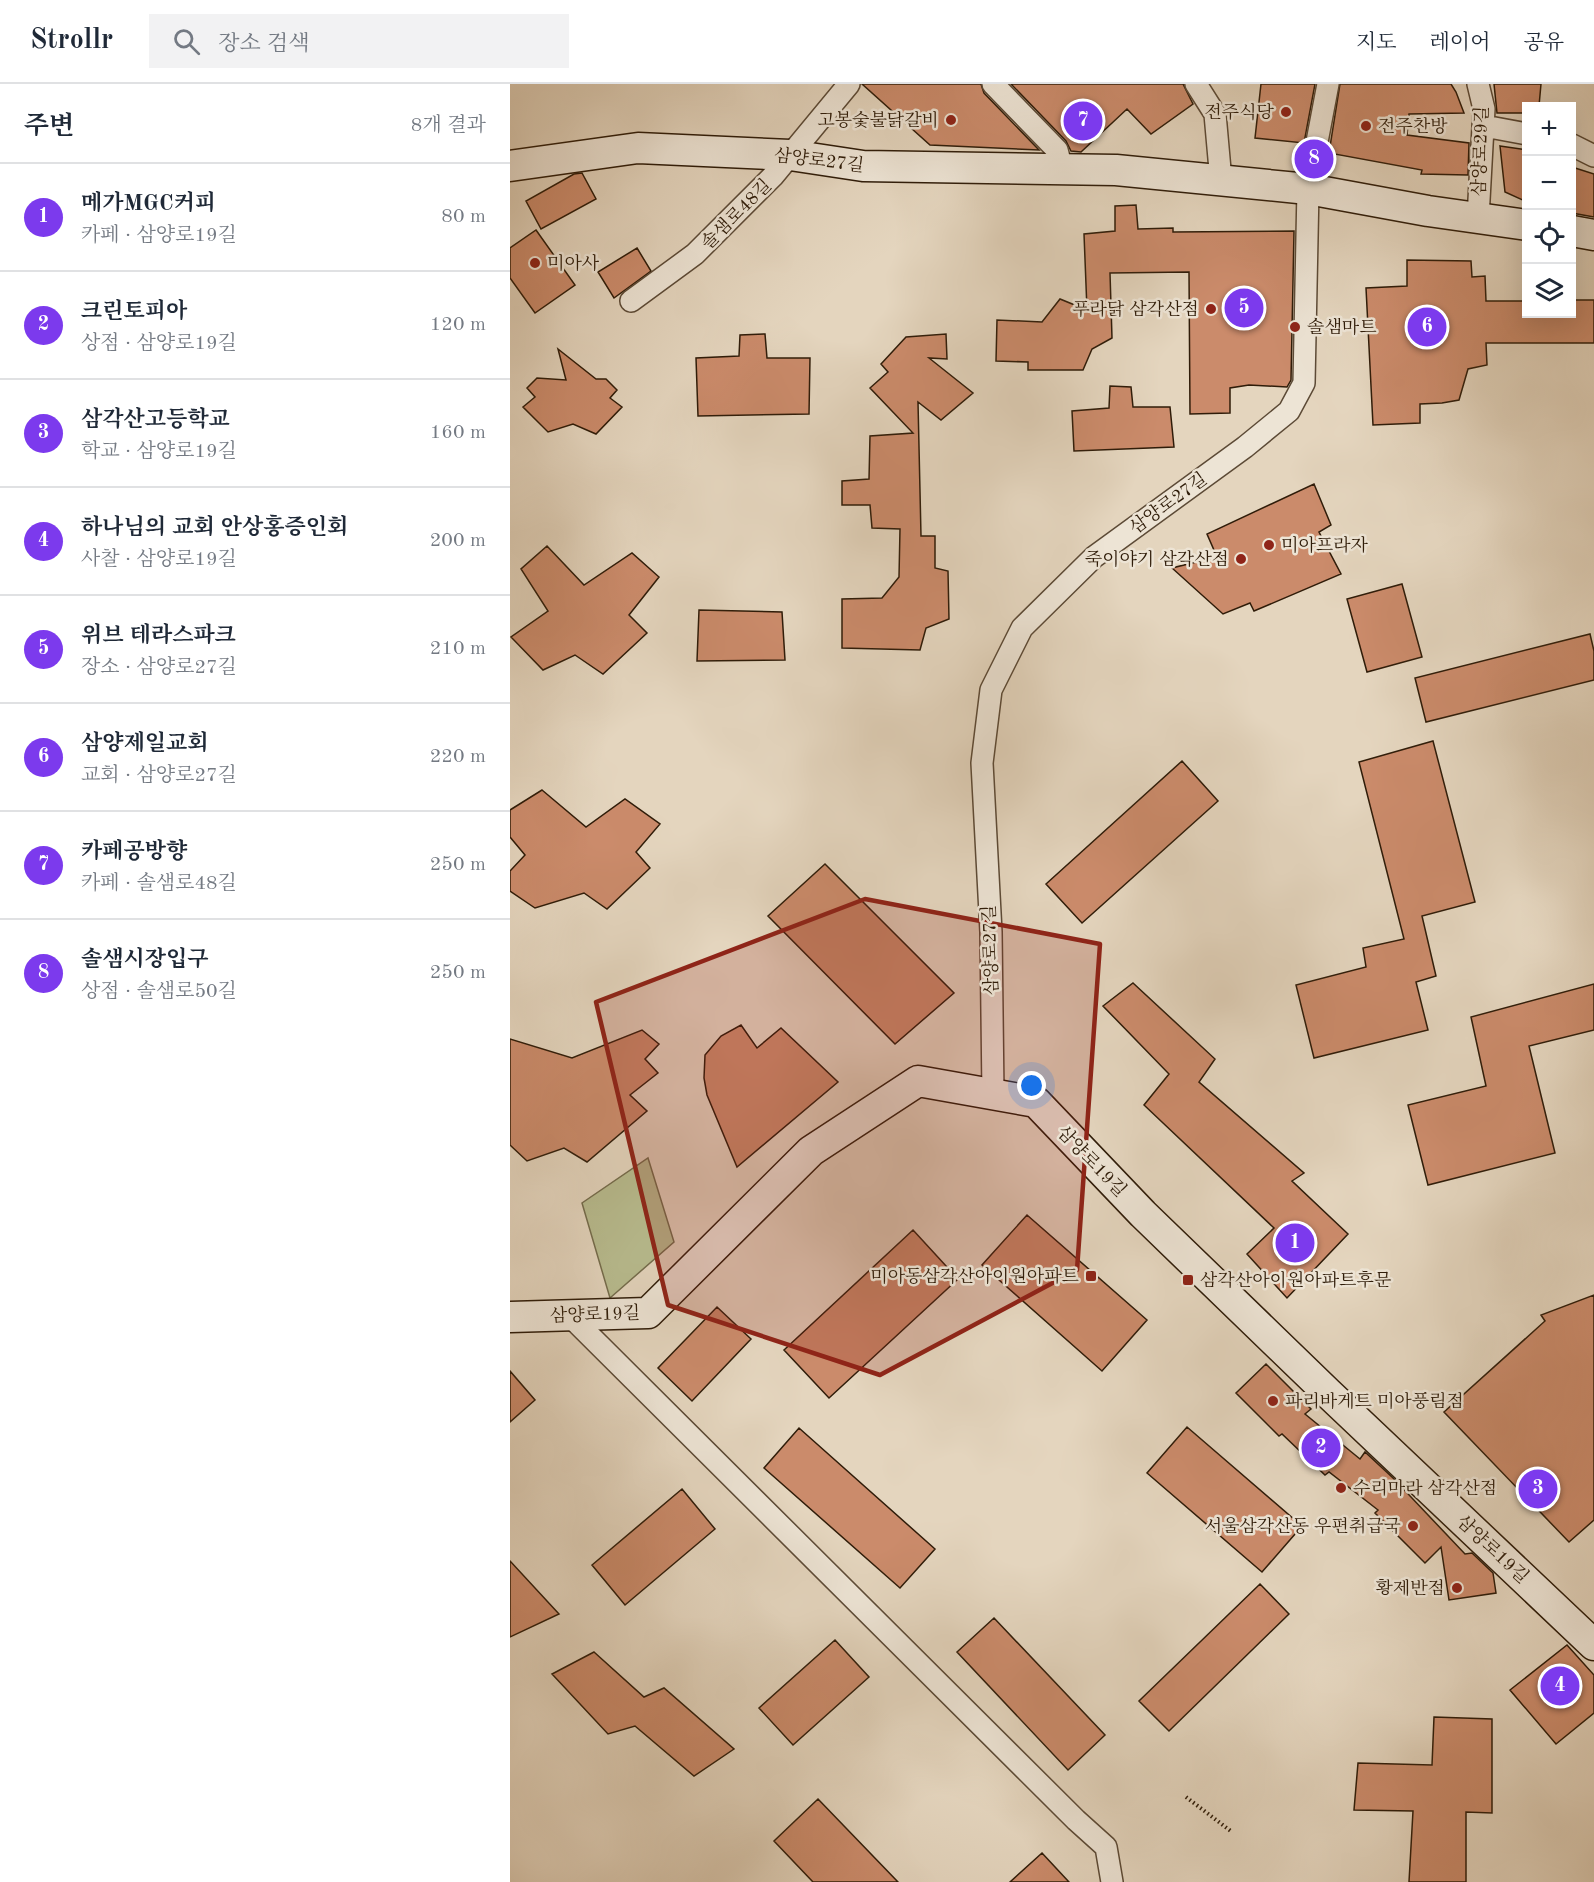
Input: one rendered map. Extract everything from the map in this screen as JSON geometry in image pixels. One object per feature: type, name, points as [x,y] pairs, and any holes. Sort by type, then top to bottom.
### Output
[{"type":"street","name":"솔샘로48길","points":[[631,301],[695,254],[773,176],[849,84]]},
{"type":"street","points":[[993,84],[1057,150],[1062,169]]},
{"type":"street","points":[[1196,84],[1215,114],[1221,181]]},
{"type":"street","points":[[1308,189],[1328,84]]},
{"type":"street","name":"삼양로29길","points":[[1478,84],[1484,109],[1478,218]]},
{"type":"street","points":[[1484,126],[1522,133]]},
{"type":"street","points":[[1576,147],[1594,156]]},
{"type":"street","name":"삼양로27길","points":[[510,166],[638,148],[790,155],[863,166],[1116,170],[1308,189],[1522,224]]},
{"type":"street","name":"삼양로27길","points":[[993,1095],[991,932],[982,763],[991,690],[1022,628],[1094,557],[1245,447],[1289,411],[1304,383],[1308,189]]},
{"type":"street","points":[[1576,232],[1594,235]]},
{"type":"street","name":"삼양로19길","points":[[510,1317],[648,1313],[811,1151],[918,1081],[1036,1102],[1186,1256],[1594,1645]]},
{"type":"street","points":[[569,1315],[1068,1812],[1106,1847],[1112,1882]]},
{"type":"path","points":[[1186,1797],[1232,1832]]},
{"type":"highlighted area","points":[[865,899],[1100,944],[1077,1270],[880,1375],[668,1305],[596,1002]]},
{"type":"green space","points":[[648,1158],[674,1242],[610,1298],[582,1203]]},
{"type":"building","name":"고봉숯불닭갈비","points":[[862,84],[981,84],[984,93],[1039,150],[930,145]]},
{"type":"building","points":[[1011,84],[1183,84],[1193,104],[1151,134],[1127,109],[1081,152],[1071,151],[1066,141]]},
{"type":"building","points":[[1261,84],[1315,84],[1304,143],[1255,138]]},
{"type":"building","points":[[1340,84],[1451,84],[1464,113],[1409,114],[1407,135],[1469,143],[1468,175],[1421,174],[1422,170],[1329,153]]},
{"type":"building","points":[[1494,84],[1541,84],[1539,102],[1522,102],[1522,113],[1497,113]]},
{"type":"building","points":[[1500,146],[1522,149],[1522,200],[1505,192]]},
{"type":"building","points":[[1576,168],[1594,174],[1594,217],[1576,214]]},
{"type":"building","name":"미아사","points":[[582,173],[596,199],[541,229],[526,201],[574,174]]},
{"type":"building","points":[[1136,205],[1138,229],[1173,228],[1173,232],[1294,231],[1291,380],[1287,387],[1249,385],[1230,388],[1230,413],[1190,414],[1189,272],[1110,273],[1112,338],[1092,349],[1083,370],[1028,370],[1028,362],[996,361],[997,320],[1042,322],[1060,299],[1087,310],[1084,234],[1115,231],[1115,206]]},
{"type":"building","name":"미아사","points":[[536,230],[575,285],[535,313],[510,278],[510,248]]},
{"type":"building","name":"미아사","points":[[637,248],[651,271],[614,298],[598,272]]},
{"type":"building","points":[[1407,260],[1471,261],[1472,277],[1485,276],[1486,301],[1522,301],[1522,318],[1576,318],[1576,300],[1594,300],[1594,343],[1486,343],[1487,365],[1468,369],[1459,400],[1420,404],[1420,423],[1373,425],[1366,288],[1407,286]]},
{"type":"building","points":[[765,334],[767,358],[810,358],[809,414],[698,416],[696,358],[739,356],[740,335]]},
{"type":"building","points":[[946,334],[947,359],[929,358],[973,393],[941,420],[918,402],[921,536],[935,536],[935,568],[948,571],[949,619],[926,628],[920,650],[842,648],[842,599],[882,598],[899,577],[900,529],[872,528],[870,505],[842,505],[842,481],[869,479],[870,436],[913,433],[870,388],[888,372],[881,364],[906,337]]},
{"type":"building","points":[[558,349],[596,379],[606,379],[617,390],[610,398],[622,407],[596,434],[573,424],[548,432],[523,407],[535,397],[527,388],[537,378],[566,380]]},
{"type":"building","points":[[1110,386],[1131,387],[1133,407],[1170,407],[1174,447],[1074,451],[1072,411],[1109,408]]},
{"type":"building","name":"미아프라자","points":[[1314,484],[1331,525],[1319,532],[1341,574],[1254,611],[1250,603],[1223,614],[1172,568],[1217,557],[1207,534]]},
{"type":"building","points":[[547,546],[584,585],[632,553],[659,577],[629,615],[647,633],[603,674],[575,655],[543,670],[511,637],[548,611],[521,569]]},
{"type":"building","points":[[1402,584],[1422,657],[1367,672],[1347,599]]},
{"type":"building","points":[[699,610],[782,612],[785,660],[697,661]]},
{"type":"building","points":[[1590,634],[1594,651],[1594,680],[1426,722],[1415,678]]},
{"type":"building","points":[[1433,741],[1475,902],[1422,916],[1436,976],[1416,982],[1428,1030],[1314,1058],[1296,985],[1366,967],[1363,948],[1404,939],[1359,762]]},
{"type":"building","points":[[1182,761],[1218,801],[1082,923],[1046,884]]},
{"type":"building","points":[[542,790],[586,827],[625,799],[660,824],[636,852],[650,868],[607,909],[584,893],[535,908],[510,891],[510,871],[525,855],[510,837],[510,810]]},
{"type":"building","points":[[825,864],[954,993],[895,1044],[768,916]]},
{"type":"building","points":[[1133,983],[1215,1059],[1199,1082],[1304,1173],[1292,1181],[1348,1234],[1287,1298],[1247,1254],[1274,1228],[1144,1105],[1169,1074],[1103,1006]]},
{"type":"building","points":[[1594,984],[1594,1030],[1529,1046],[1555,1153],[1428,1185],[1408,1105],[1486,1086],[1471,1017]]},
{"type":"building","points":[[741,1025],[757,1048],[781,1028],[838,1082],[737,1167],[707,1095],[704,1078],[705,1055],[721,1036]]},
{"type":"building","points":[[642,1030],[659,1044],[645,1059],[658,1073],[630,1095],[647,1111],[587,1162],[564,1148],[527,1161],[510,1145],[510,1039],[572,1058]]},
{"type":"building","points":[[1027,1215],[1147,1320],[1102,1371],[982,1265]]},
{"type":"building","points":[[913,1230],[958,1279],[829,1398],[784,1350]]},
{"type":"building","points":[[1594,1295],[1594,1520],[1569,1542],[1444,1412],[1545,1321],[1541,1315]]},
{"type":"building","points":[[717,1307],[751,1339],[692,1401],[658,1368]]},
{"type":"building","points":[[1266,1364],[1311,1409],[1305,1414],[1360,1459],[1365,1452],[1465,1554],[1472,1553],[1493,1573],[1496,1593],[1449,1600],[1441,1547],[1425,1563],[1375,1513],[1378,1510],[1329,1472],[1325,1475],[1282,1434],[1279,1436],[1236,1393]]},
{"type":"building","points":[[510,1371],[535,1400],[510,1422]]},
{"type":"building","points":[[1187,1427],[1302,1526],[1262,1572],[1147,1473]]},
{"type":"building","points":[[799,1428],[935,1549],[900,1588],[764,1468]]},
{"type":"building","points":[[682,1489],[715,1529],[625,1605],[592,1565]]},
{"type":"building","points":[[510,1561],[559,1614],[510,1637]]},
{"type":"building","points":[[1260,1584],[1289,1614],[1169,1731],[1139,1701]]},
{"type":"building","points":[[994,1618],[1105,1735],[1068,1770],[957,1652]]},
{"type":"building","points":[[835,1640],[869,1677],[793,1745],[759,1708]]},
{"type":"building","points":[[1567,1645],[1594,1675],[1594,1713],[1556,1744],[1510,1690]]},
{"type":"building","points":[[594,1652],[644,1697],[664,1688],[734,1749],[694,1776],[635,1726],[608,1734],[552,1674]]},
{"type":"building","points":[[1434,1717],[1492,1719],[1492,1813],[1466,1812],[1466,1882],[1409,1882],[1413,1811],[1354,1810],[1358,1763],[1432,1765]]},
{"type":"building","points":[[818,1799],[898,1882],[813,1882],[774,1841]]},
{"type":"building","points":[[1042,1853],[1069,1882],[1010,1882]]},
{"type":"place","name":"전주식당","points":[[1286,112]]},
{"type":"place","name":"고봉숯불닭갈비","points":[[951,120]]},
{"type":"place","name":"카페공방향","points":[[1083,121]]},
{"type":"place","name":"전주찬방","points":[[1366,126]]},
{"type":"place","name":"솔샘시장입구","points":[[1314,159]]},
{"type":"place","name":"미아사","points":[[535,263]]},
{"type":"place","name":"위브 테라스파크","points":[[1244,308]]},
{"type":"place","name":"푸라닭 삼각산점","points":[[1211,309]]},
{"type":"place","name":"솔샘마트","points":[[1295,327]]},
{"type":"place","name":"삼양제일교회","points":[[1427,327]]},
{"type":"place","name":"미아프라자","points":[[1269,545]]},
{"type":"place","name":"죽이야기 삼각산점","points":[[1241,559]]},
{"type":"place","name":"메가MGC커피","points":[[1295,1243]]},
{"type":"place","name":"미아동삼각산아이원아파트","points":[[1091,1276]]},
{"type":"place","name":"삼각산아이원아파트후문","points":[[1188,1280]]},
{"type":"place","name":"파리바게트 미아풍림점","points":[[1273,1401]]},
{"type":"place","name":"크린토피아","points":[[1321,1448]]},
{"type":"place","name":"수리마라 삼각산점","points":[[1341,1488]]},
{"type":"place","name":"삼각산고등학교","points":[[1538,1489]]},
{"type":"place","name":"서울삼각산동 우편취급국","points":[[1413,1526]]},
{"type":"place","name":"황제반점","points":[[1457,1588]]},
{"type":"place","name":"하나님의 교회 안상홍증인회","points":[[1560,1686]]}]
